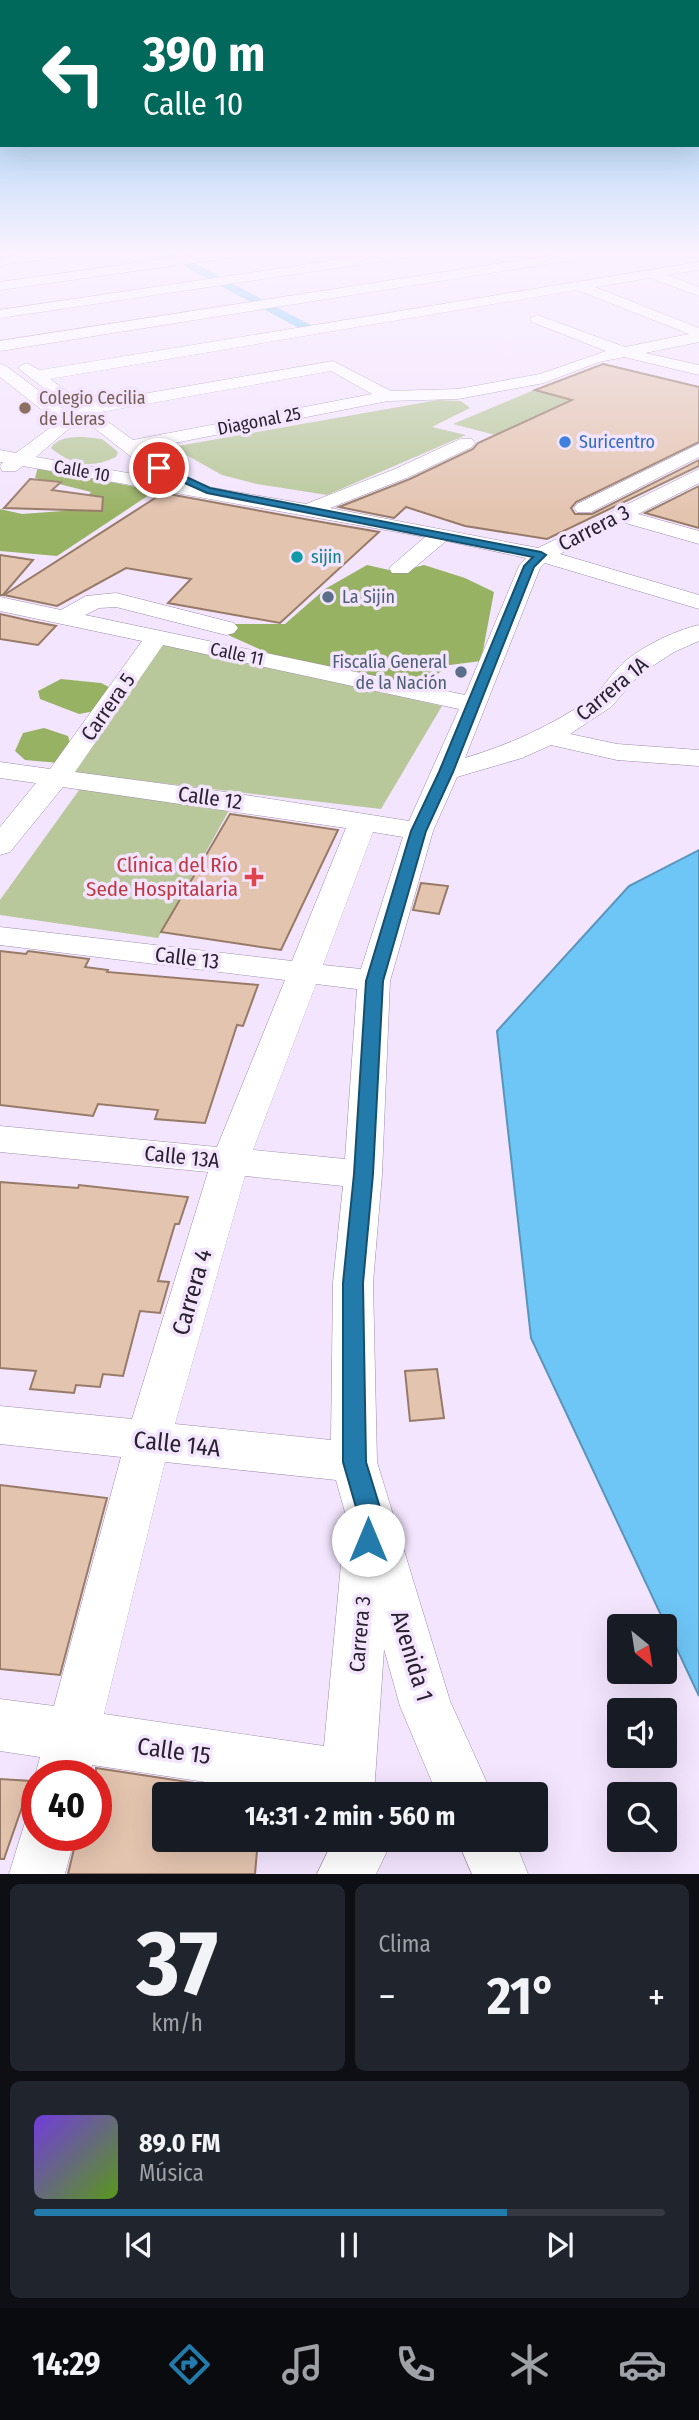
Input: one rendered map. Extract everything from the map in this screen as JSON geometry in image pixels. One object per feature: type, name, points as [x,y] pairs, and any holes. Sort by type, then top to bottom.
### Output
[{"type":"street","points":[[0,347],[40,340]]},
{"type":"street","points":[[36,376],[248,340]]},
{"type":"street","points":[[593,340],[623,352],[699,370]]},
{"type":"street","name":"Diagonal 25","points":[[63,468],[117,463],[133,449],[388,396],[458,394],[531,381],[666,340]]},
{"type":"street","name":"Calle 10","points":[[0,347],[112,434],[166,472],[207,490]]},
{"type":"street","points":[[83,410],[332,366],[388,396]]},
{"type":"street","points":[[0,369],[63,420],[64,425],[51,437]]},
{"type":"street","points":[[0,475],[9,457],[51,437],[81,431],[112,434]]},
{"type":"street","points":[[308,510],[402,473],[466,443]]},
{"type":"street","points":[[584,508],[699,450]]},
{"type":"street","name":"Calle 10","points":[[9,457],[207,490],[442,534],[541,555],[589,569]]},
{"type":"street","points":[[649,475],[690,479]]},
{"type":"street","name":"Carrera 3","points":[[347,1782],[370,1514],[354,1462],[353,1283],[363,1174],[374,981],[419,831],[446,772],[530,566],[541,555],[690,479]]},
{"type":"street","points":[[621,515],[699,538]]},
{"type":"street","points":[[400,568],[442,534]]},
{"type":"street","points":[[589,569],[699,602]]},
{"type":"street","points":[[589,569],[699,611]]},
{"type":"street","points":[[65,618],[94,601],[116,600],[226,628]]},
{"type":"street","name":"Calle 11","points":[[0,604],[474,704]]},
{"type":"street","name":"Carrera 1A","points":[[446,772],[513,752],[548,737],[602,702],[630,670],[666,647],[699,632]]},
{"type":"street","name":"Carrera 5","points":[[0,846],[46,788],[58,777],[158,637]]},
{"type":"street","points":[[548,737],[617,752],[699,758]]},
{"type":"street","name":"Calle 12","points":[[0,770],[419,831]]},
{"type":"street","name":"Carrera 5","points":[[0,870],[60,791],[58,777]]},
{"type":"street","name":"Carrera 4","points":[[67,1756],[148,1440],[230,1161],[363,822]]},
{"type":"street","name":"Calle 13","points":[[0,936],[374,981]]},
{"type":"street","name":"Calle 13A","points":[[0,1139],[363,1174]]},
{"type":"street","name":"Calle 14A","points":[[0,1424],[354,1462]]},
{"type":"street","name":"Avenida 1","points":[[370,1514],[426,1706],[460,1782]]},
{"type":"street","name":"Calle 15","points":[[0,1725],[67,1756],[318,1782]]},
{"type":"street","points":[[37,1874],[43,1851]]},
{"type":"street","points":[[344,1852],[344,1874]]},
{"type":"street","points":[[344,1874],[357,1852]]},
{"type":"green space","points":[[534,390],[572,400],[495,435],[453,424]]},
{"type":"green space","points":[[438,400],[461,401],[470,408],[432,427],[466,435],[327,495],[257,484],[222,475],[172,447]]},
{"type":"green space","points":[[84,437],[102,439],[118,452],[116,457],[99,463],[82,463],[66,458],[51,448],[61,440]]},
{"type":"green space","points":[[38,467],[155,491],[57,556],[0,551],[0,509],[22,514],[76,510],[91,492],[35,478]]},
{"type":"green space","points":[[367,565],[398,572],[424,565],[465,578],[494,592],[481,661],[450,665],[419,687],[286,661],[228,635],[235,624],[285,624],[325,589]]},
{"type":"green space","points":[[163,643],[442,706],[381,809],[69,772]]},
{"type":"green space","points":[[61,679],[101,683],[113,689],[95,711],[79,714],[40,699],[38,691]]},
{"type":"green space","points":[[44,728],[68,736],[70,743],[59,763],[25,760],[15,751],[23,733]]},
{"type":"green space","points":[[82,786],[232,805],[158,938],[0,915],[0,900]]},
{"type":"water","points":[[699,850],[699,1696],[677,1649],[677,1614],[661,1614],[531,1338],[497,1031],[629,886]]},
{"type":"building","points":[[603,364],[699,387],[699,442],[576,502],[571,508],[575,514],[592,514],[699,460],[699,466],[547,539],[465,526],[406,507],[394,518],[339,507],[410,479],[473,449],[478,443],[572,400],[535,390]]},
{"type":"building","points":[[30,479],[61,482],[52,490],[103,497],[102,511],[4,508]]},
{"type":"building","points":[[699,486],[699,528],[645,513]]},
{"type":"building","name":"sijin","points":[[163,493],[379,532],[280,623],[168,603],[191,579],[126,568],[57,606],[4,595]]},
{"type":"building","points":[[0,555],[33,560],[3,595],[0,595]]},
{"type":"building","points":[[0,614],[56,626],[38,645],[0,639]]},
{"type":"building","name":"Clínica del Río Sede Hospitalaria","points":[[230,814],[338,830],[281,950],[161,932]]},
{"type":"building","points":[[421,883],[448,886],[439,914],[413,910]]},
{"type":"building","points":[[0,951],[26,954],[28,951],[89,959],[85,967],[108,970],[107,972],[258,985],[243,1026],[237,1025],[205,1123],[155,1119],[158,1110],[98,1104],[93,1116],[0,1105]]},
{"type":"building","points":[[0,1182],[78,1188],[79,1185],[188,1197],[179,1224],[175,1224],[158,1281],[169,1282],[160,1313],[140,1311],[123,1376],[103,1374],[100,1387],[76,1385],[74,1393],[30,1389],[36,1371],[0,1368]]},
{"type":"building","points":[[437,1369],[444,1418],[410,1421],[405,1371]]},
{"type":"building","points":[[0,1485],[107,1498],[60,1675],[0,1669]]},
{"type":"building","points":[[112,1770],[188,1782],[152,1782],[152,1852],[257,1852],[255,1874],[68,1874],[73,1851],[112,1851]]},
{"type":"building","points":[[0,1779],[21,1780],[21,1810],[4,1859],[0,1859]]},
{"type":"place","name":"Colegio Cecilia de Lleras","points":[[25,408]]},
{"type":"place","name":"Suricentro","points":[[565,442]]},
{"type":"place","name":"sijin","points":[[297,557]]},
{"type":"place","name":"La Sijin","points":[[328,597]]},
{"type":"place","name":"Fiscalía General de la Nación","points":[[461,672]]},
{"type":"place","name":"Clínica del Río Sede Hospitalaria","points":[[254,877]]},
{"type":"route","points":[[159,468],[207,490],[541,555],[530,566],[446,772],[419,831],[374,981],[363,1174],[353,1283],[354,1462],[370,1514],[368,1540]]}]
